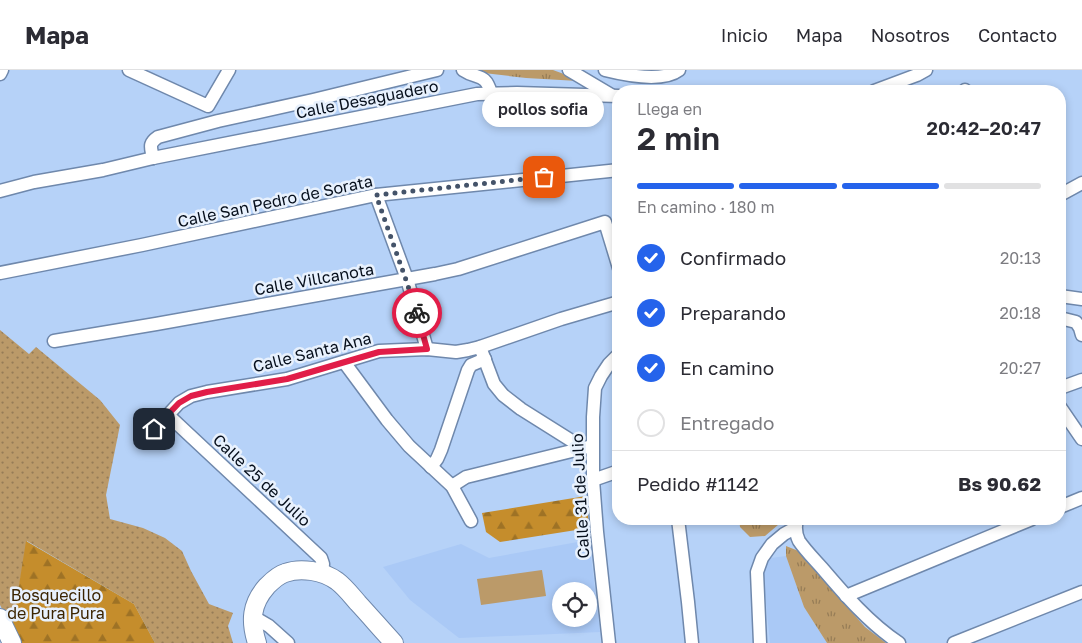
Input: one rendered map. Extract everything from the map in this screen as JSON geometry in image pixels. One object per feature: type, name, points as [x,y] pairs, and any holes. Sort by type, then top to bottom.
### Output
[{"type":"street","points":[[0,74],[2,70]]},
{"type":"street","points":[[129,70],[208,106],[229,70]]},
{"type":"street","name":"Calle Desaguadero","points":[[153,158],[150,145],[158,137],[218,121],[437,70]]},
{"type":"street","points":[[463,70],[486,80],[491,93]]},
{"type":"street","points":[[569,70],[612,95]]},
{"type":"street","points":[[605,70],[654,77],[665,77],[679,70]]},
{"type":"street","points":[[890,85],[926,70]]},
{"type":"street","name":"Calle Desaguadero","points":[[0,191],[34,182],[103,170],[153,158],[477,94],[543,93],[612,98]]},
{"type":"street","name":"Calle San Pedro de Sorata","points":[[0,273],[376,195],[612,171]]},
{"type":"street","points":[[1066,191],[1082,182]]},
{"type":"street","points":[[376,195],[406,280],[427,349]]},
{"type":"street","name":"Calle Villcanota","points":[[54,341],[406,280],[458,269],[605,222],[612,245]]},
{"type":"street","points":[[1066,297],[1082,299]]},
{"type":"street","name":"Calle Santa Ana","points":[[142,436],[154,429],[179,403],[191,396],[221,389],[287,379],[379,352],[427,349],[456,352],[468,350],[483,353],[561,319],[612,304]]},
{"type":"street","points":[[1066,319],[1076,322],[1082,335]]},
{"type":"street","points":[[432,468],[441,450],[468,370],[483,353],[494,384],[503,395],[521,409],[588,447]]},
{"type":"street","points":[[344,362],[409,446],[452,486],[471,521]]},
{"type":"street","name":"Calle 31 de Julio","points":[[609,643],[588,447],[595,388],[612,362]]},
{"type":"street","points":[[1066,386],[1082,380]]},
{"type":"street","name":"Calle 25 de Julio","points":[[168,415],[321,558],[323,564],[322,573]]},
{"type":"street","points":[[1066,416],[1082,439]]},
{"type":"street","points":[[452,486],[466,477],[588,447]]},
{"type":"street","points":[[593,480],[612,473]]},
{"type":"street","points":[[1066,505],[1082,498]]},
{"type":"street","points":[[679,525],[692,643]]},
{"type":"street","points":[[760,643],[757,572],[762,558],[772,544],[794,525]]},
{"type":"street","points":[[796,525],[800,542],[846,596],[877,628],[899,643]]},
{"type":"street","points":[[846,596],[1018,525]]},
{"type":"street","points":[[257,643],[253,630],[252,616],[261,592],[273,580],[285,573],[303,570],[322,573],[336,580],[394,643]]},
{"type":"street","points":[[954,643],[1082,592]]},
{"type":"street","points":[[252,616],[269,626],[288,643]]},
{"type":"street","points":[[0,618],[12,643]]},
{"type":"shaded area","points":[[589,540],[594,582],[552,582],[552,627],[597,627],[597,607],[600,632],[459,638],[410,600],[383,567],[461,544],[489,558]]},
{"type":"shaded area","points":[[786,556],[804,607],[827,643],[770,643],[762,564],[771,558]]},
{"type":"green space","points":[[473,70],[553,70],[578,81],[526,78],[475,72]]},
{"type":"green space","points":[[0,330],[29,354],[36,347],[100,400],[120,425],[106,495],[110,519],[143,528],[165,538],[182,551],[209,604],[233,613],[228,626],[233,643],[155,643],[134,604],[27,541],[12,629],[0,605]]},
{"type":"green space","points":[[586,496],[589,528],[500,542],[486,532],[482,513]]},
{"type":"green space","points":[[740,525],[778,525],[765,536],[750,537]]},
{"type":"green space","name":"Bosquecillo de Pura Pura","points":[[26,541],[134,604],[155,643],[4,643],[12,629]]},
{"type":"green space","points":[[786,546],[801,552],[865,627],[886,643],[827,643],[804,607],[786,556]]},
{"type":"green space","points":[[542,570],[546,596],[481,605],[477,579]]},
{"type":"way so far","points":[[417,313],[376,195],[544,177]]},
{"type":"place","name":"pollos sofia","points":[[544,177]]},
{"type":"route","points":[[154,429],[179,403],[191,396],[287,379],[379,352],[427,349],[417,313]]}]
